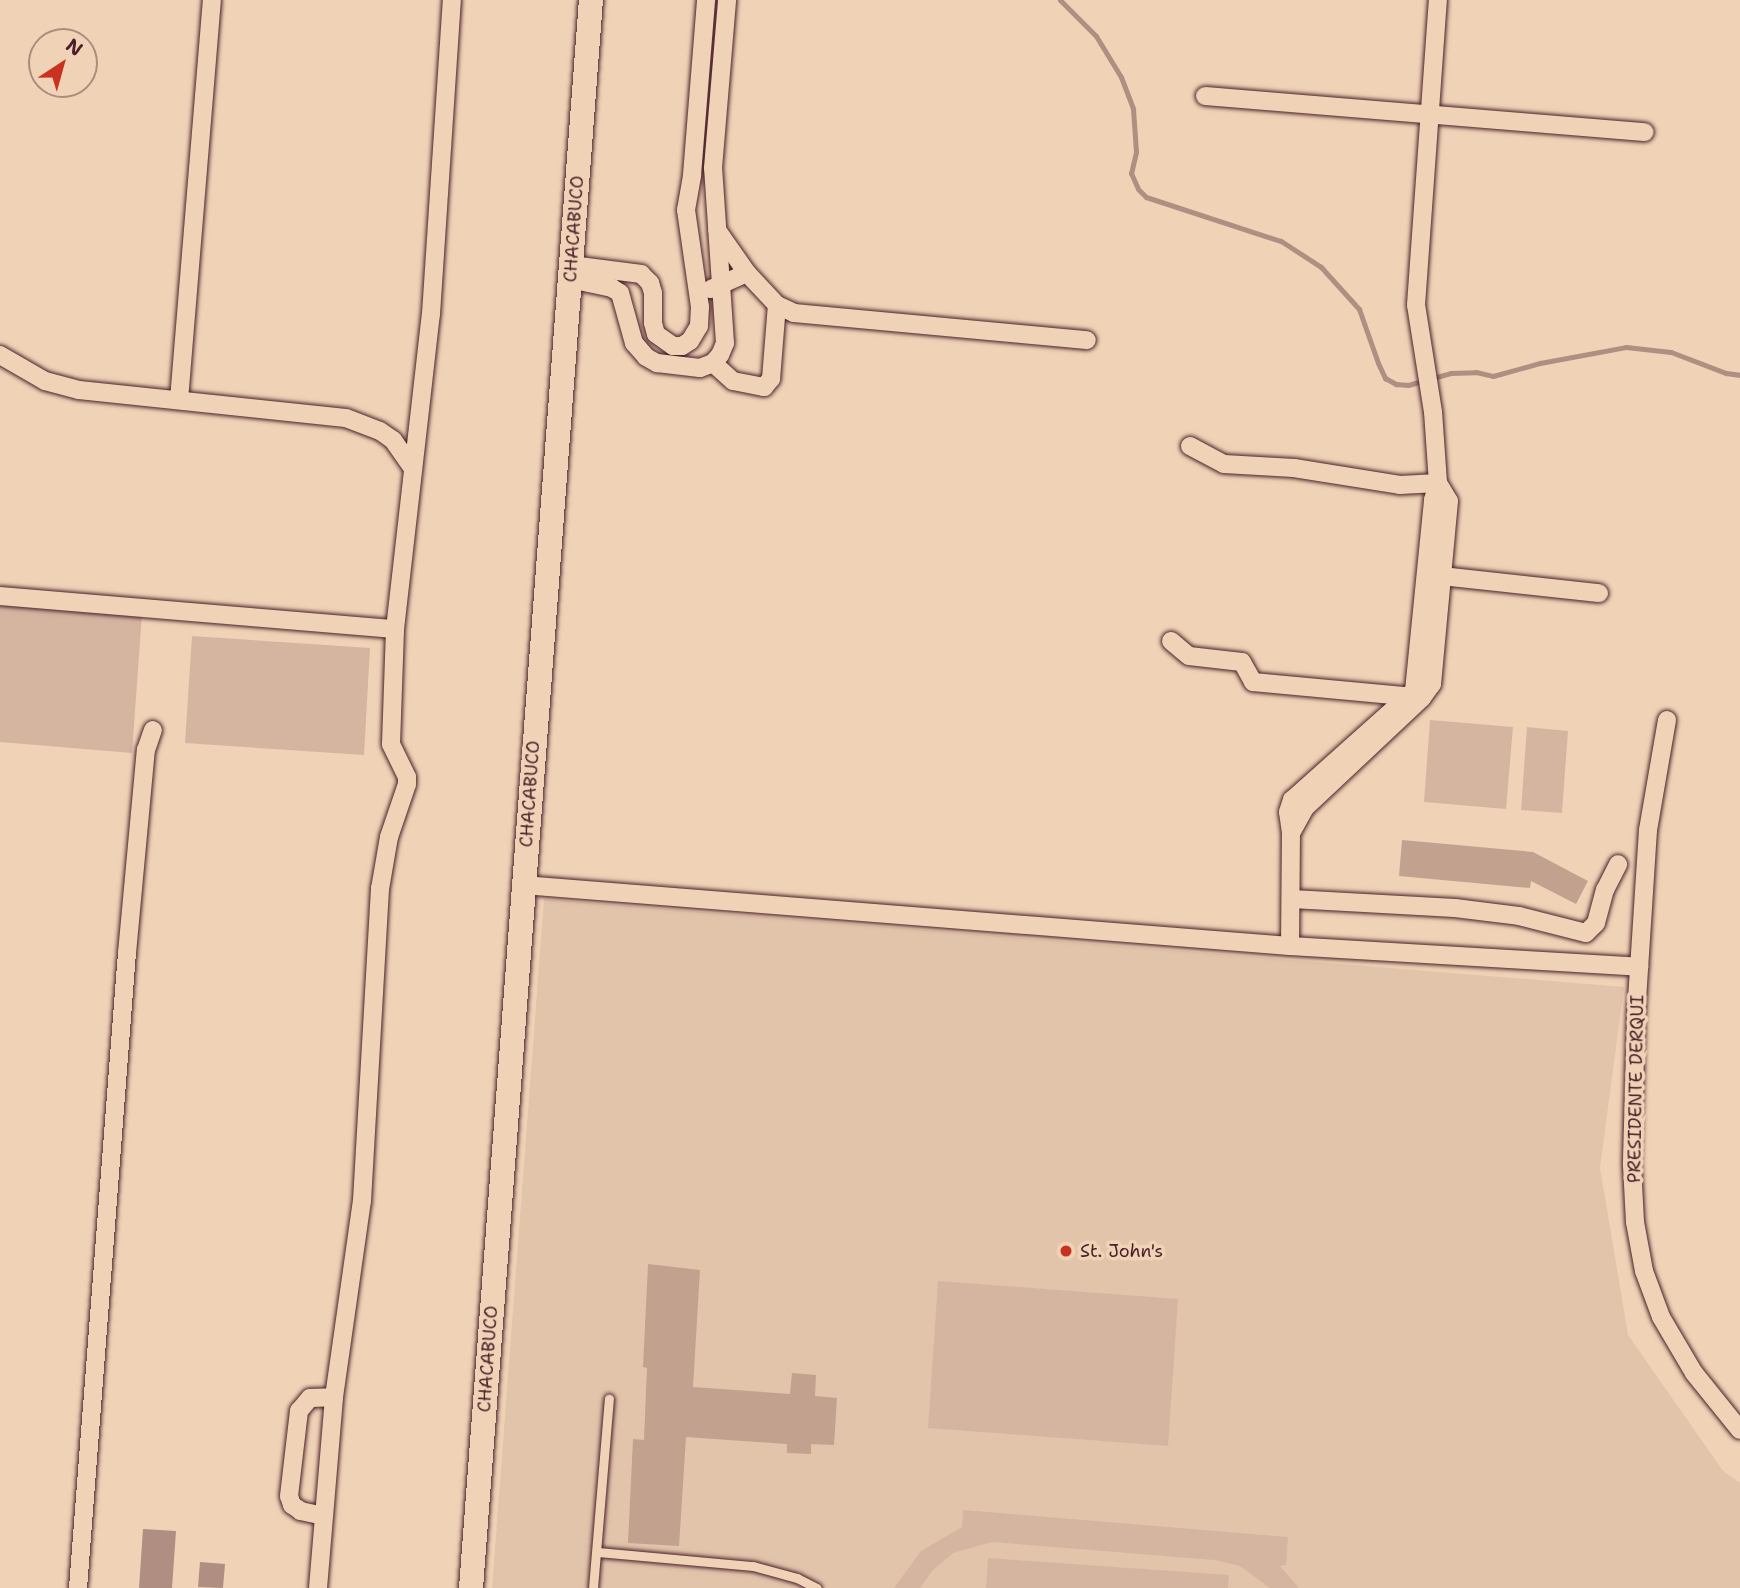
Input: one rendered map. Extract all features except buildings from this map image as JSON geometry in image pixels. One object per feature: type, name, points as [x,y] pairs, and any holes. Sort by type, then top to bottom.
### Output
[{"type":"street","points":[[179,400],[212,0]]},
{"type":"street","points":[[318,1588],[334,1397],[361,1214],[380,889],[389,837],[407,784],[391,744],[395,629],[430,314],[452,0]]},
{"type":"street","name":"CHACABUCO","points":[[471,1588],[591,0]]},
{"type":"street","points":[[570,272],[641,274],[650,283],[653,293],[653,323],[656,334],[673,346],[682,346],[690,341],[699,326],[686,214],[706,0]]},
{"type":"street","points":[[570,272],[620,293],[634,343],[657,363],[700,368],[713,363],[725,344],[713,191],[727,0]]},
{"type":"street","points":[[1415,697],[1449,501],[1438,483],[1433,412],[1416,305],[1438,0]]},
{"type":"street","points":[[1205,96],[1645,132]]},
{"type":"street","points":[[688,189],[713,191]]},
{"type":"street","points":[[686,214],[716,222],[747,273],[777,305],[794,313],[1087,340]]},
{"type":"street","points":[[697,293],[721,286],[747,273]]},
{"type":"street","points":[[713,363],[733,381],[764,387],[771,379],[777,305]]},
{"type":"street","points":[[0,355],[45,381],[60,386],[346,418],[380,431],[393,440],[412,467]]},
{"type":"street","points":[[1190,446],[1224,464],[1294,468],[1400,485],[1438,483]]},
{"type":"street","points":[[1435,576],[1599,593]]},
{"type":"street","points":[[0,596],[395,629]]},
{"type":"street","points":[[1171,641],[1189,656],[1242,662],[1253,682],[1415,697]]},
{"type":"street","points":[[1290,946],[1292,899],[1288,811],[1292,800],[1415,697]]},
{"type":"street","name":"PRESIDENTE DERQUI","points":[[1667,720],[1648,830],[1639,967],[1632,1165],[1635,1222],[1644,1271],[1661,1317],[1687,1362],[1740,1430]]},
{"type":"street","points":[[78,1588],[127,953],[146,750],[153,730]]},
{"type":"street","points":[[1292,899],[1507,914],[1586,933],[1595,923],[1605,890],[1618,864]]},
{"type":"street","points":[[523,885],[1290,946],[1639,967]]},
{"type":"street","points":[[324,1516],[301,1511],[292,1505],[289,1496],[299,1411],[310,1398],[334,1397]]},
{"type":"lane","points":[[593,1588],[609,1399]]},
{"type":"lane","points":[[598,1552],[753,1566],[797,1578],[817,1588]]},
{"type":"shaded area","points":[[0,603],[142,614],[132,753],[0,742]]},
{"type":"shaded area","points":[[192,636],[370,648],[364,755],[185,743]]},
{"type":"shaded area","points":[[1430,720],[1513,727],[1506,809],[1424,802]]},
{"type":"shaded area","points":[[1527,727],[1568,731],[1562,813],[1521,810]]},
{"type":"shaded area","name":"St. John's","points":[[544,899],[1624,987],[1600,1168],[1628,1335],[1723,1471],[1740,1483],[1740,1588],[492,1588]]},
{"type":"shaded area","points":[[938,1281],[1178,1299],[1168,1446],[928,1428]]},
{"type":"shaded area","points":[[963,1510],[1288,1537],[1286,1565],[1280,1566],[1299,1588],[1270,1588],[1240,1566],[1214,1560],[992,1542],[953,1553],[932,1571],[920,1588],[894,1588],[921,1551],[962,1527]]},
{"type":"shaded area","points":[[143,1529],[176,1531],[172,1588],[139,1588]]},
{"type":"shaded area","points":[[988,1558],[1229,1575],[1228,1588],[986,1588]]},
{"type":"shaded area","points":[[200,1562],[225,1564],[223,1588],[198,1587]]},
{"type":"waterway","points":[[1060,0],[1096,36],[1121,77],[1133,109],[1136,152],[1131,173],[1138,189],[1146,197],[1281,241],[1321,267],[1359,309],[1385,378],[1396,384],[1408,385],[1451,373],[1476,372],[1493,376],[1540,363],[1626,347],[1671,352],[1726,373],[1740,375]]},
{"type":"place","name":"St. John's","points":[[1066,1251]]}]
